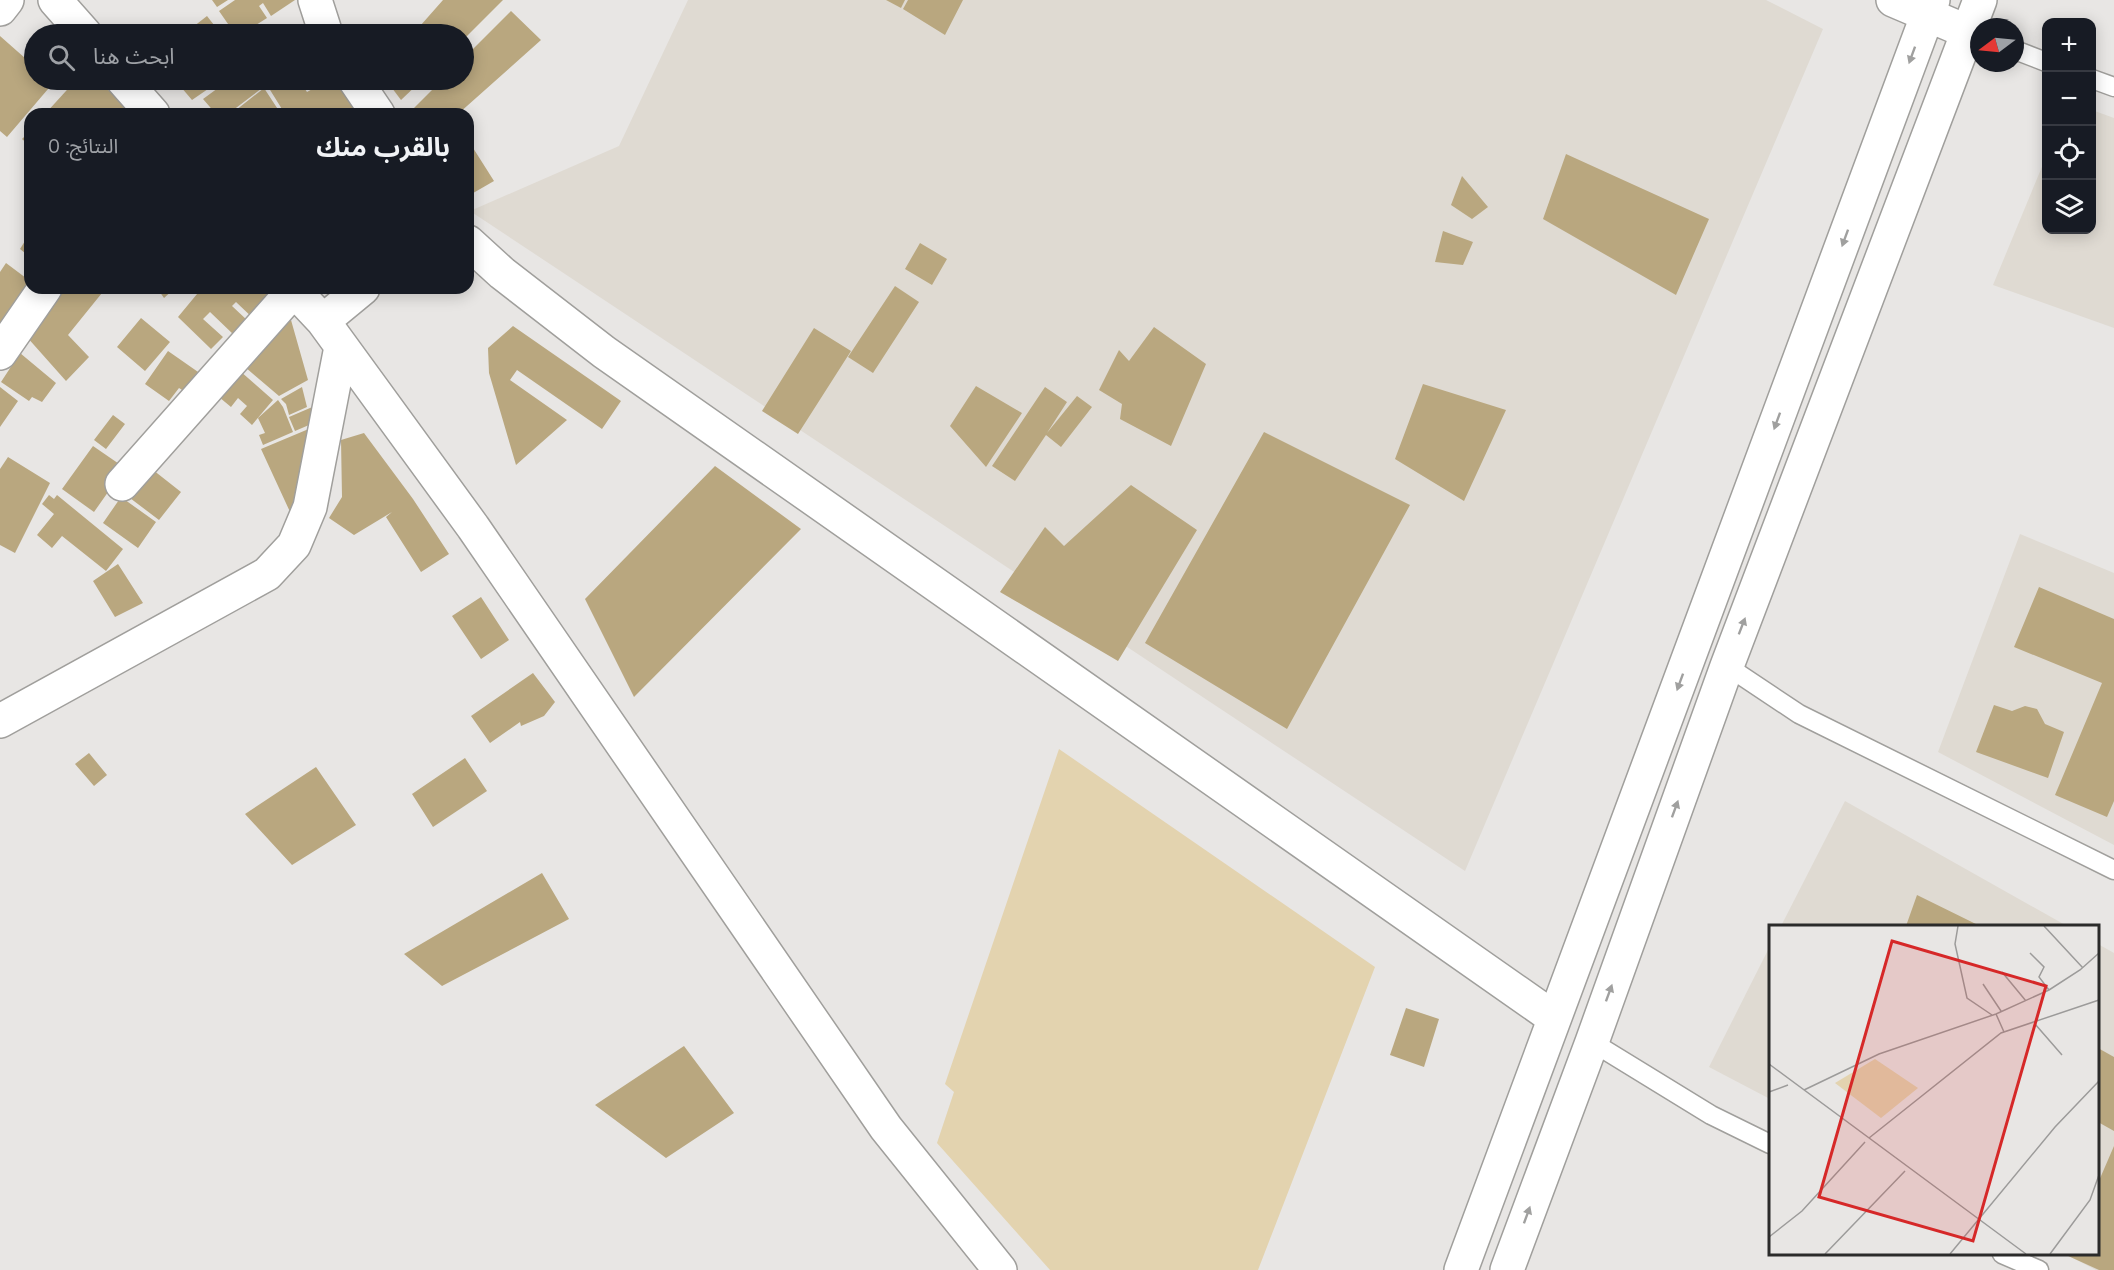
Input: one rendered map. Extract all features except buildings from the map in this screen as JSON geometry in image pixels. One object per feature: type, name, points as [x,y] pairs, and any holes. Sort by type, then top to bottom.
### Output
[{"type":"main road","points":[[0,9],[7,0]]},
{"type":"main road","points":[[56,0],[76,24]]},
{"type":"main road","points":[[1893,0],[1930,8],[1970,32]]},
{"type":"main road","points":[[1976,18],[1980,0]]},
{"type":"main road","points":[[316,1],[323,24]]},
{"type":"main road","points":[[1461,1270],[1930,8]]},
{"type":"main road","points":[[1507,1270],[1592,1042],[1726,666],[1970,42]]},
{"type":"main road","points":[[132,90],[148,108]]},
{"type":"main road","points":[[362,90],[374,108]]},
{"type":"main road","points":[[474,247],[502,273],[604,352],[1554,1018]]},
{"type":"main road","points":[[0,353],[41,294]]},
{"type":"main road","points":[[122,484],[289,294]]},
{"type":"main road","points":[[298,294],[323,321],[473,527],[886,1128],[1000,1270]]},
{"type":"main road","points":[[323,321],[356,294]]},
{"type":"main road","points":[[0,721],[267,574],[294,545],[310,507],[342,347]]},
{"type":"lane","points":[[2024,53],[2042,60]]},
{"type":"lane","points":[[2096,81],[2114,87]]},
{"type":"lane","points":[[1726,666],[1799,714],[2114,870]]},
{"type":"lane","points":[[1592,1042],[1711,1115],[1769,1144]]},
{"type":"lane","points":[[2004,1255],[2039,1270]]},
{"type":"shaded area","points":[[688,0],[1766,0],[1823,29],[1465,871],[474,214],[474,209],[619,146]]},
{"type":"shaded area","points":[[2096,111],[2114,118],[2114,328],[1993,285],[2042,167],[2042,234],[2096,234]]},
{"type":"shaded area","points":[[2020,534],[2114,573],[2114,845],[1938,752]]},
{"type":"shaded area","points":[[1059,749],[1375,967],[1258,1270],[1050,1270],[937,1143],[954,1092],[945,1084]]},
{"type":"shaded area","points":[[1845,801],[2065,925],[1782,925]]},
{"type":"shaded area","points":[[2099,945],[2114,953],[2114,1270],[2096,1270],[2067,1255],[2099,1255]]},
{"type":"shaded area","points":[[1769,948],[1769,1098],[1709,1067]]}]
